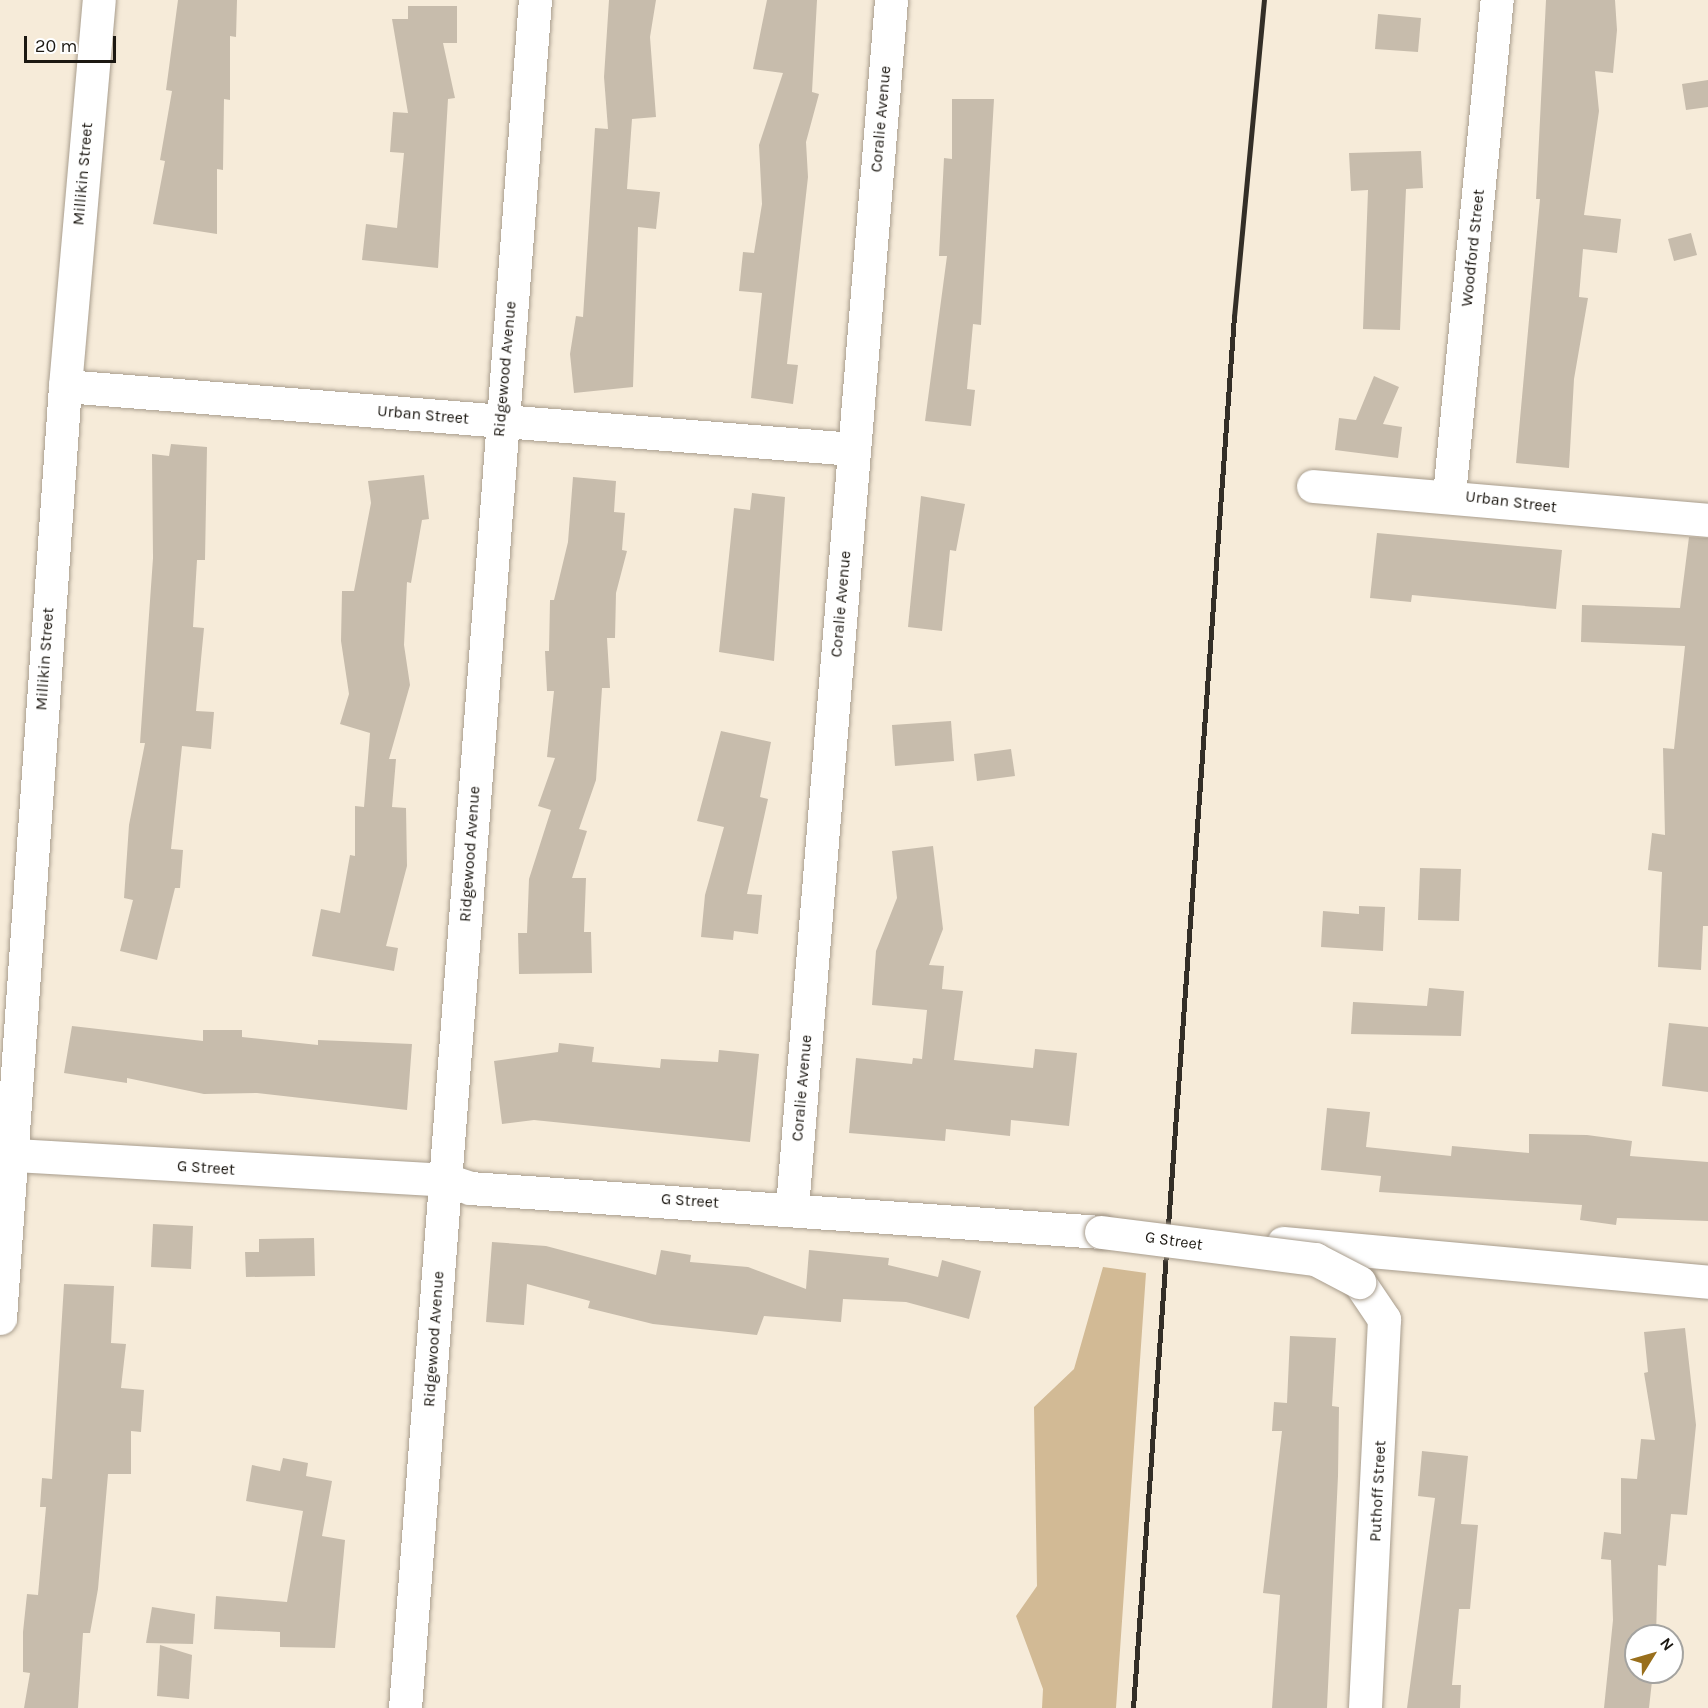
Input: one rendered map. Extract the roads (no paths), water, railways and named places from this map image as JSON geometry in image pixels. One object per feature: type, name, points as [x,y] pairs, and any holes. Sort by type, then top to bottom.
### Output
[{"type":"street","name":"Millikin Street","points":[[0,1318],[15,1155],[10,991],[99,0]]},
{"type":"street","name":"Ridgewood Avenue","points":[[405,1708],[501,421],[535,0]]},
{"type":"street","name":"Coralie Avenue","points":[[792,1208],[891,0]]},
{"type":"street","name":"Woodford Street","points":[[1449,495],[1497,0]]},
{"type":"street","name":"Urban Street","points":[[65,386],[853,449]]},
{"type":"street","name":"Urban Street","points":[[1313,486],[1449,495],[1708,520]]},
{"type":"street","name":"G Street","points":[[15,1155],[446,1180],[470,1188],[792,1208],[1101,1232],[1315,1259],[1359,1282]]},
{"type":"street","points":[[1240,1239],[1708,1282]]},
{"type":"street","name":"Puthoff Street","points":[[1359,1282],[1384,1319],[1379,1498],[1365,1708]]},
{"type":"railway","points":[[1133,1708],[1234,317],[1264,0]]}]
